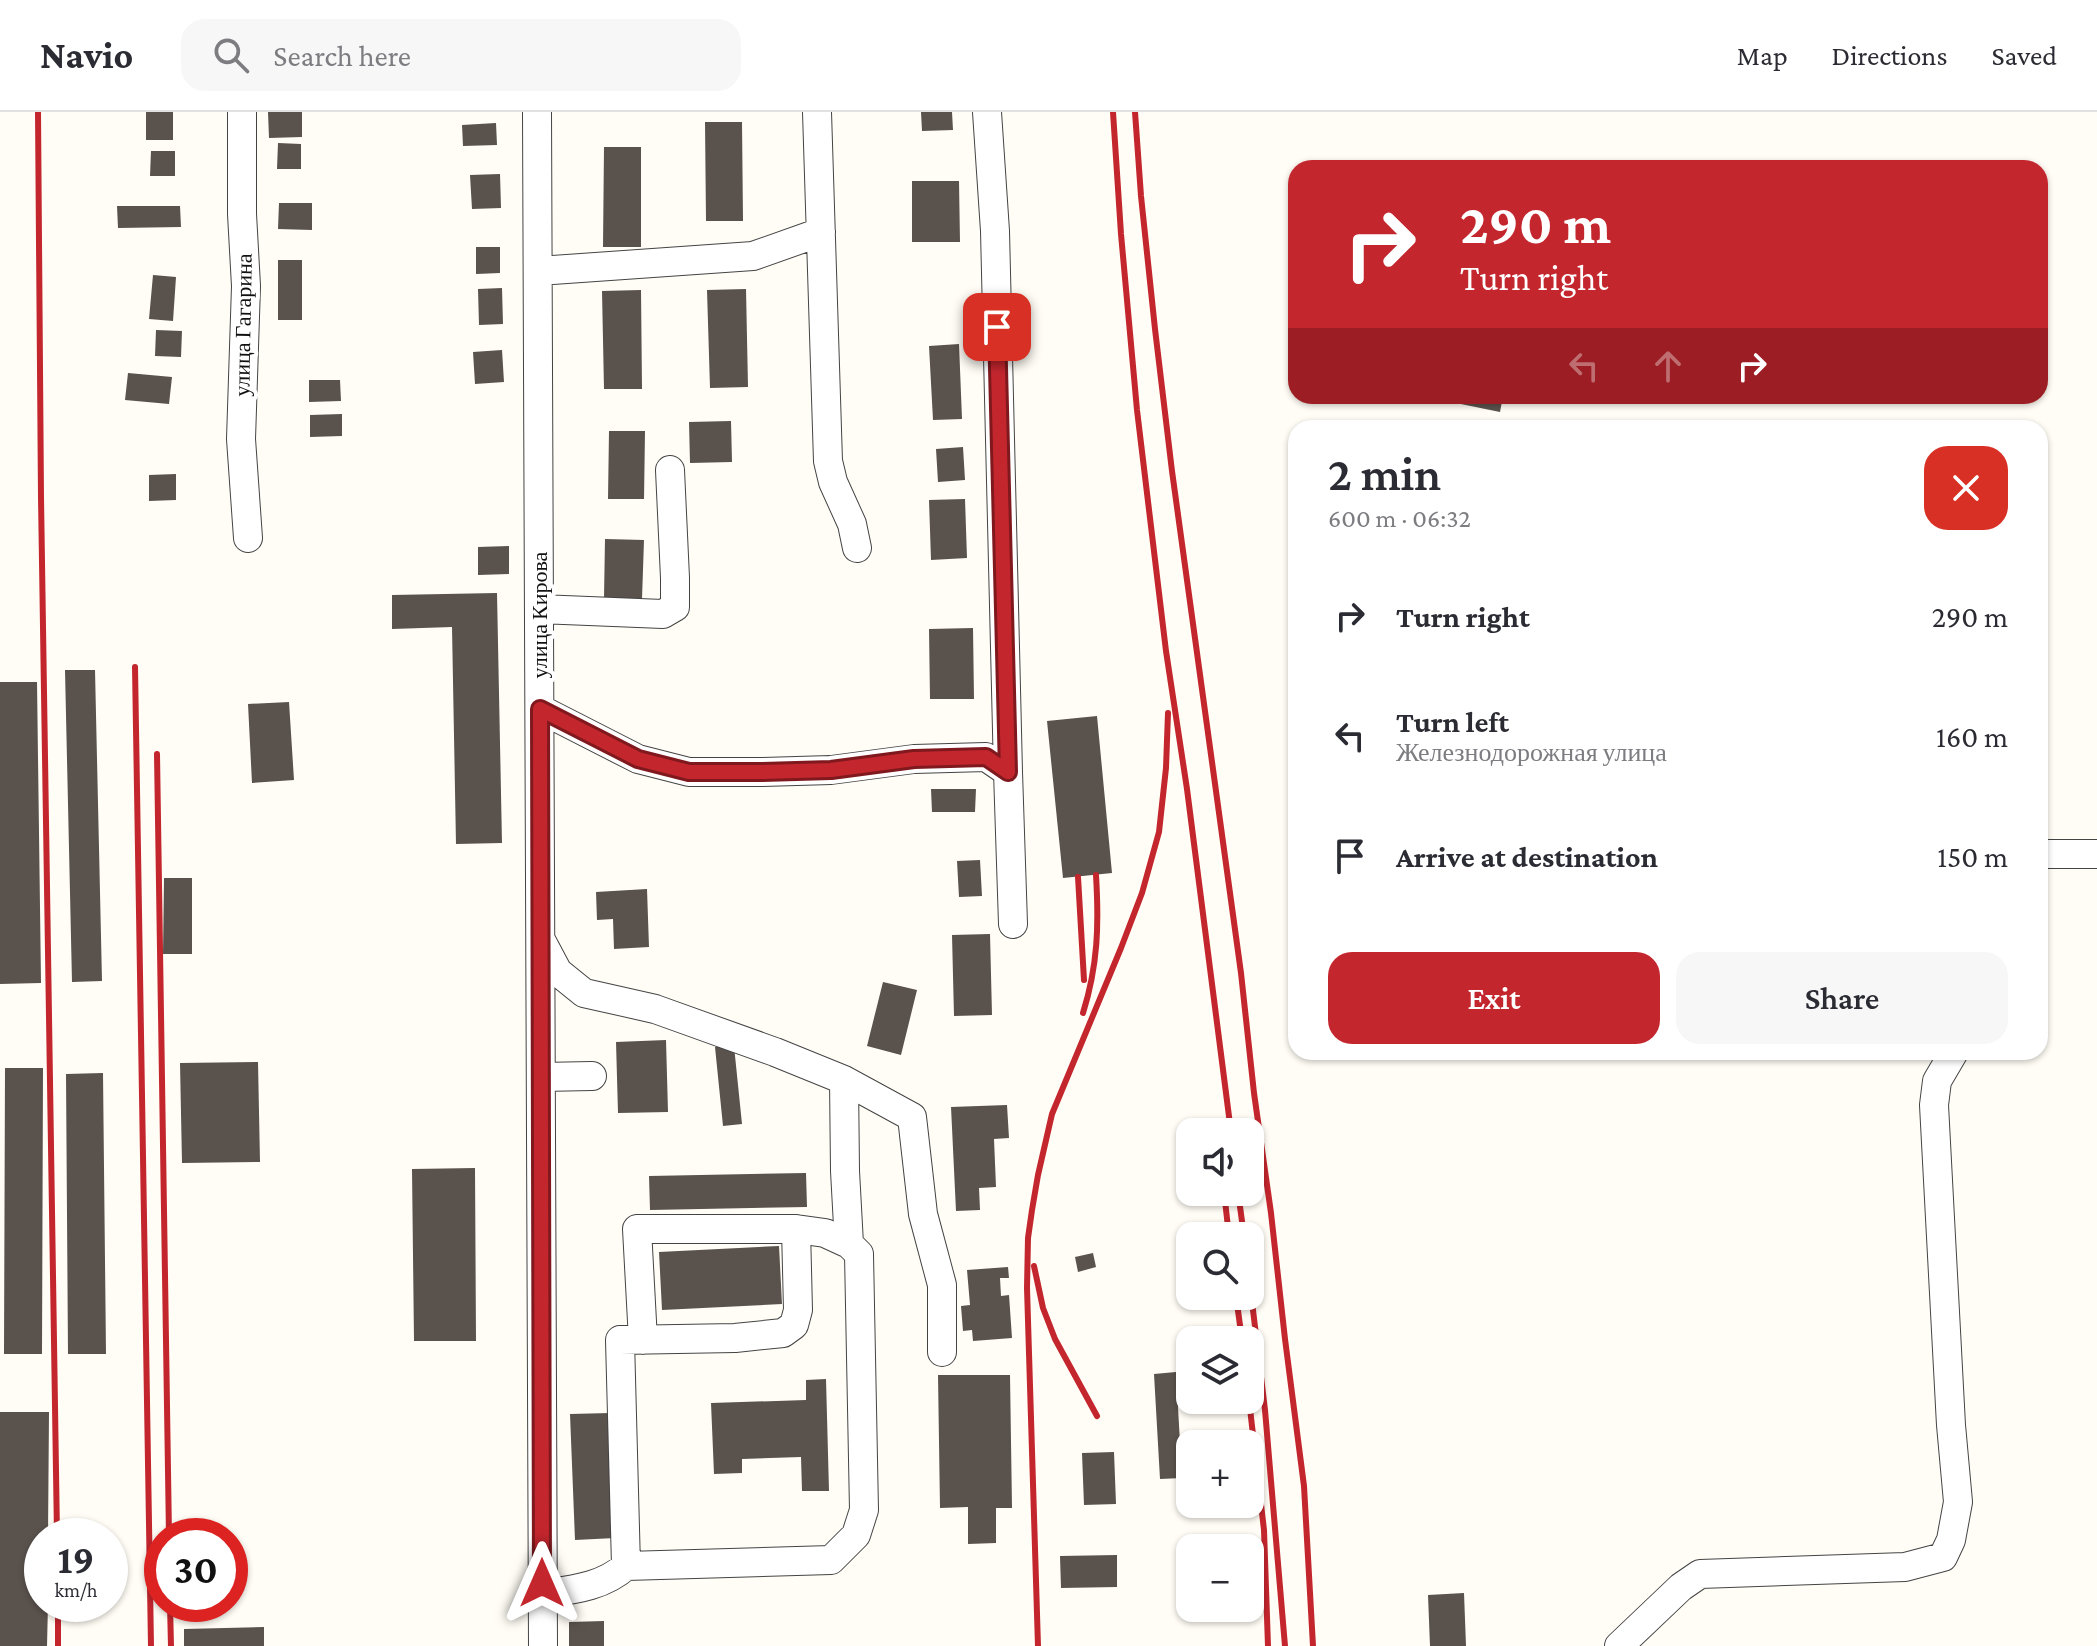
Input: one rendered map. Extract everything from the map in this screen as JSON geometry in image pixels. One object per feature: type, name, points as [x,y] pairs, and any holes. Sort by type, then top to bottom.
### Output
[{"type":"street","name":"улица Гагарина","points":[[242,112],[246,286],[241,439],[248,538]]},
{"type":"street","name":"улица Кирова","points":[[537,112],[543,1646]]},
{"type":"street","points":[[817,112],[828,461],[833,482],[852,524],[857,548]]},
{"type":"street","points":[[987,112],[995,231],[1013,924]]},
{"type":"street","points":[[538,271],[753,256],[821,232]]},
{"type":"street","points":[[539,609],[663,614],[675,607],[670,470]]},
{"type":"street","points":[[540,709],[638,759],[689,772],[831,770],[914,759],[986,757],[1008,772]]},
{"type":"street","points":[[2048,854],[2097,854]]},
{"type":"street","points":[[541,940],[558,972],[584,993],[655,1009],[775,1052],[844,1080],[912,1117],[923,1214],[942,1285],[942,1352]]},
{"type":"street","points":[[1619,1646],[1681,1587],[1700,1574],[1905,1567],[1943,1557],[1951,1540],[1958,1502],[1934,1105],[1937,1081],[1949,1060]]},
{"type":"street","points":[[541,1077],[592,1076]]},
{"type":"street","points":[[844,1080],[849,1244]]},
{"type":"street","points":[[550,1593],[583,1589],[614,1577],[626,1566],[831,1560],[856,1535],[864,1510],[859,1254],[849,1244],[825,1233],[796,1229],[637,1229],[643,1340]]},
{"type":"street","points":[[626,1566],[620,1340],[735,1338],[783,1333],[794,1325],[798,1310],[796,1229]]},
{"type":"building","points":[[146,112],[173,112],[173,140],[146,140]]},
{"type":"building","points":[[268,112],[302,112],[302,137],[269,138]]},
{"type":"building","points":[[921,112],[952,112],[953,130],[922,131]]},
{"type":"building","points":[[705,122],[742,122],[743,221],[706,221]]},
{"type":"building","points":[[496,123],[497,145],[463,146],[462,125]]},
{"type":"building","points":[[278,143],[301,144],[301,169],[277,169]]},
{"type":"building","points":[[604,147],[641,147],[641,247],[603,247]]},
{"type":"building","points":[[151,151],[175,151],[175,176],[150,176]]},
{"type":"building","points":[[500,174],[501,208],[472,209],[470,175]]},
{"type":"building","points":[[912,181],[959,181],[960,242],[912,242]]},
{"type":"building","points":[[279,203],[312,203],[312,230],[278,229]]},
{"type":"building","points":[[117,206],[180,206],[181,227],[118,228]]},
{"type":"building","points":[[476,247],[500,247],[500,273],[476,274]]},
{"type":"building","points":[[278,260],[302,260],[302,320],[278,320]]},
{"type":"building","points":[[153,275],[176,277],[173,321],[149,319]]},
{"type":"building","points":[[502,288],[503,324],[479,325],[478,289]]},
{"type":"building","points":[[746,289],[748,387],[710,388],[707,290]]},
{"type":"building","points":[[641,290],[642,389],[604,389],[602,291]]},
{"type":"building","points":[[156,330],[182,331],[181,357],[155,356]]},
{"type":"building","points":[[959,344],[962,419],[933,420],[929,346]]},
{"type":"building","points":[[502,350],[504,382],[475,384],[473,352]]},
{"type":"building","points":[[128,373],[172,377],[169,404],[125,400]]},
{"type":"building","points":[[309,380],[340,380],[341,401],[309,402]]},
{"type":"building","points":[[1461,404],[1502,404],[1500,412]]},
{"type":"building","points":[[342,414],[342,436],[310,437],[310,415]]},
{"type":"building","points":[[731,421],[732,462],[690,463],[689,422]]},
{"type":"building","points":[[609,431],[645,431],[644,499],[608,499]]},
{"type":"building","points":[[963,447],[965,480],[938,482],[936,449]]},
{"type":"building","points":[[176,474],[176,500],[149,501],[149,475]]},
{"type":"building","points":[[965,499],[967,558],[931,560],[929,500]]},
{"type":"building","points":[[605,539],[644,540],[642,599],[604,598]]},
{"type":"building","points":[[509,546],[509,574],[478,575],[478,547]]},
{"type":"building","points":[[497,593],[502,843],[456,844],[452,627],[392,629],[392,595]]},
{"type":"building","points":[[973,628],[974,699],[930,699],[929,629]]},
{"type":"building","points":[[65,670],[95,670],[102,981],[72,982]]},
{"type":"building","points":[[0,682],[37,682],[41,983],[0,984]]},
{"type":"building","points":[[289,702],[294,780],[252,783],[248,704]]},
{"type":"building","points":[[1097,716],[1112,873],[1063,878],[1047,721]]},
{"type":"building","points":[[931,789],[976,789],[975,812],[932,812]]},
{"type":"building","points":[[980,860],[982,896],[959,897],[957,861]]},
{"type":"building","points":[[164,878],[192,878],[192,954],[163,954]]},
{"type":"building","points":[[647,889],[649,947],[614,949],[613,919],[597,920],[596,892]]},
{"type":"building","points":[[990,934],[992,1015],[954,1016],[952,935]]},
{"type":"building","points":[[883,982],[917,990],[901,1055],[867,1046]]},
{"type":"building","points":[[666,1040],[668,1112],[618,1113],[616,1042]]},
{"type":"building","points":[[734,1046],[742,1124],[723,1126],[715,1047]]},
{"type":"building","points":[[258,1062],[260,1162],[182,1163],[180,1063]]},
{"type":"building","points":[[5,1068],[43,1068],[42,1354],[4,1354]]},
{"type":"building","points":[[103,1073],[106,1354],[68,1354],[66,1074]]},
{"type":"building","points":[[1007,1105],[1009,1138],[994,1139],[996,1187],[979,1188],[980,1210],[956,1211],[951,1107]]},
{"type":"building","points":[[475,1168],[476,1341],[414,1341],[412,1169]]},
{"type":"building","points":[[806,1173],[807,1207],[650,1210],[649,1176]]},
{"type":"building","points":[[779,1246],[782,1304],[662,1310],[659,1252]]},
{"type":"building","points":[[1093,1253],[1096,1267],[1078,1272],[1075,1257]]},
{"type":"building","points":[[1008,1267],[1009,1278],[1000,1278],[1001,1296],[1009,1295],[1012,1338],[973,1341],[972,1330],[963,1331],[961,1306],[970,1305],[967,1270]]},
{"type":"building","points":[[1176,1372],[1179,1430],[1176,1430],[1176,1478],[1160,1479],[1154,1374]]},
{"type":"building","points":[[938,1375],[1010,1375],[1012,1508],[996,1508],[996,1543],[968,1544],[968,1507],[940,1508]]},
{"type":"building","points":[[826,1379],[829,1491],[802,1491],[801,1457],[742,1459],[742,1473],[714,1474],[711,1403],[806,1400],[806,1380]]},
{"type":"building","points":[[0,1412],[49,1412],[48,1518],[24,1518],[24,1622],[48,1622],[47,1646],[0,1646]]},
{"type":"building","points":[[610,1413],[615,1538],[575,1540],[570,1414]]},
{"type":"building","points":[[1114,1452],[1116,1504],[1084,1505],[1082,1453]]},
{"type":"building","points":[[1117,1555],[1117,1587],[1061,1588],[1060,1556]]},
{"type":"building","points":[[1464,1593],[1466,1646],[1430,1646],[1428,1595]]},
{"type":"building","points":[[604,1621],[604,1646],[569,1646],[569,1622]]},
{"type":"building","points":[[264,1627],[264,1646],[184,1646],[184,1629]]},
{"type":"railway","points":[[38,112],[57,1518]]},
{"type":"railway","points":[[1113,112],[1137,410],[1229,1118]]},
{"type":"railway","points":[[1135,112],[1141,196],[1172,471],[1241,973],[1304,1486],[1313,1646]]},
{"type":"railway","points":[[135,667],[151,1646]]},
{"type":"railway","points":[[1038,1646],[1028,1238],[1052,1114],[1142,893],[1159,832],[1168,713]]},
{"type":"railway","points":[[157,754],[169,1518]]},
{"type":"railway","points":[[1083,1013],[1096,945],[1096,875]]},
{"type":"railway","points":[[1078,877],[1084,980]]},
{"type":"railway","points":[[1226,1206],[1227,1222]]},
{"type":"railway","points":[[1240,1206],[1242,1222]]},
{"type":"railway","points":[[1034,1266],[1043,1308],[1055,1339],[1097,1416]]},
{"type":"railway","points":[[1238,1310],[1240,1326]]},
{"type":"railway","points":[[1253,1310],[1265,1410],[1285,1646]]},
{"type":"railway","points":[[1251,1414],[1264,1530],[1268,1646]]},
{"type":"railway","points":[[58,1622],[58,1646]]},
{"type":"railway","points":[[170,1622],[171,1646]]},
{"type":"route","points":[[542,1583],[540,709],[638,759],[689,772],[831,770],[914,759],[986,757],[1008,772],[997,327]]}]
